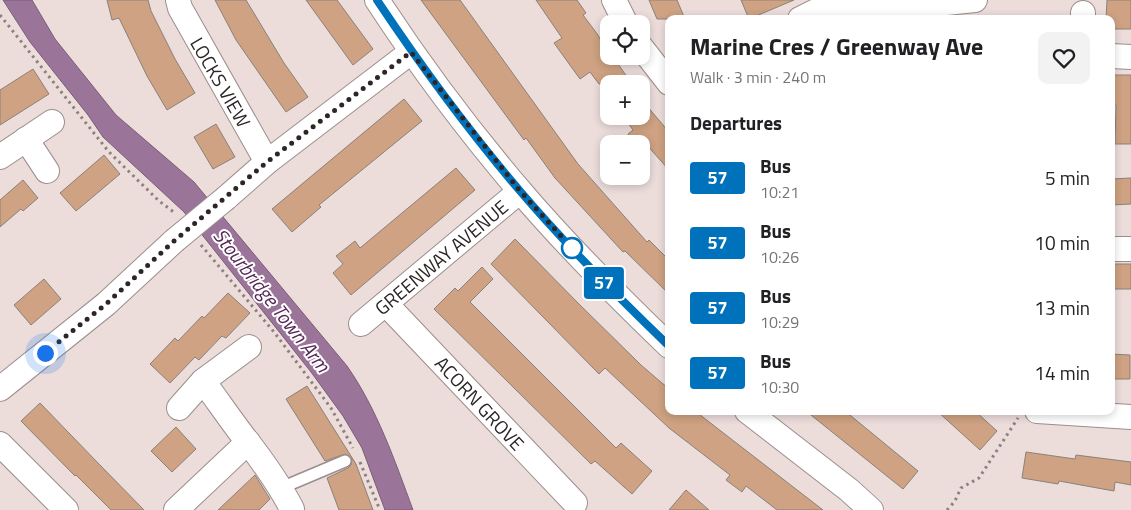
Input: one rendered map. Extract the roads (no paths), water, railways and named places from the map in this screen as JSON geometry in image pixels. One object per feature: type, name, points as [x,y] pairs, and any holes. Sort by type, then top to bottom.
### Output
[{"type":"street","name":"LOCKS VIEW","points":[[178,0],[180,8],[267,162]]},
{"type":"street","points":[[377,0],[411,52],[520,191],[604,283],[665,342]]},
{"type":"street","points":[[614,0],[622,15]]},
{"type":"street","points":[[809,10],[888,14],[975,0]]},
{"type":"street","points":[[0,389],[106,304],[177,230],[226,198],[267,162],[411,52]]},
{"type":"street","points":[[1115,56],[1131,57]]},
{"type":"street","points":[[650,59],[665,78]]},
{"type":"street","points":[[0,157],[52,122]]},
{"type":"street","points":[[26,139],[47,171]]},
{"type":"street","name":"GREENWAY AVENUE","points":[[361,324],[520,191]]},
{"type":"street","points":[[1115,249],[1131,249]]},
{"type":"street","name":"ACORN GROVE","points":[[386,304],[575,503]]},
{"type":"street","points":[[179,408],[203,381],[249,346]]},
{"type":"street","points":[[203,381],[258,455],[287,499]]},
{"type":"street","points":[[752,415],[849,490],[871,510]]},
{"type":"street","points":[[1100,415],[1131,417]]},
{"type":"street","points":[[176,510],[248,442]]},
{"type":"street","points":[[0,444],[66,510]]},
{"type":"lane","points":[[287,499],[345,461]]},
{"type":"water","name":"Stourbridge Town Arm","points":[[3,0],[32,0],[55,39],[116,115],[194,182],[347,366],[376,418],[413,510],[385,510],[362,448],[343,416],[311,372],[184,212],[103,137],[88,115],[30,42]]}]
